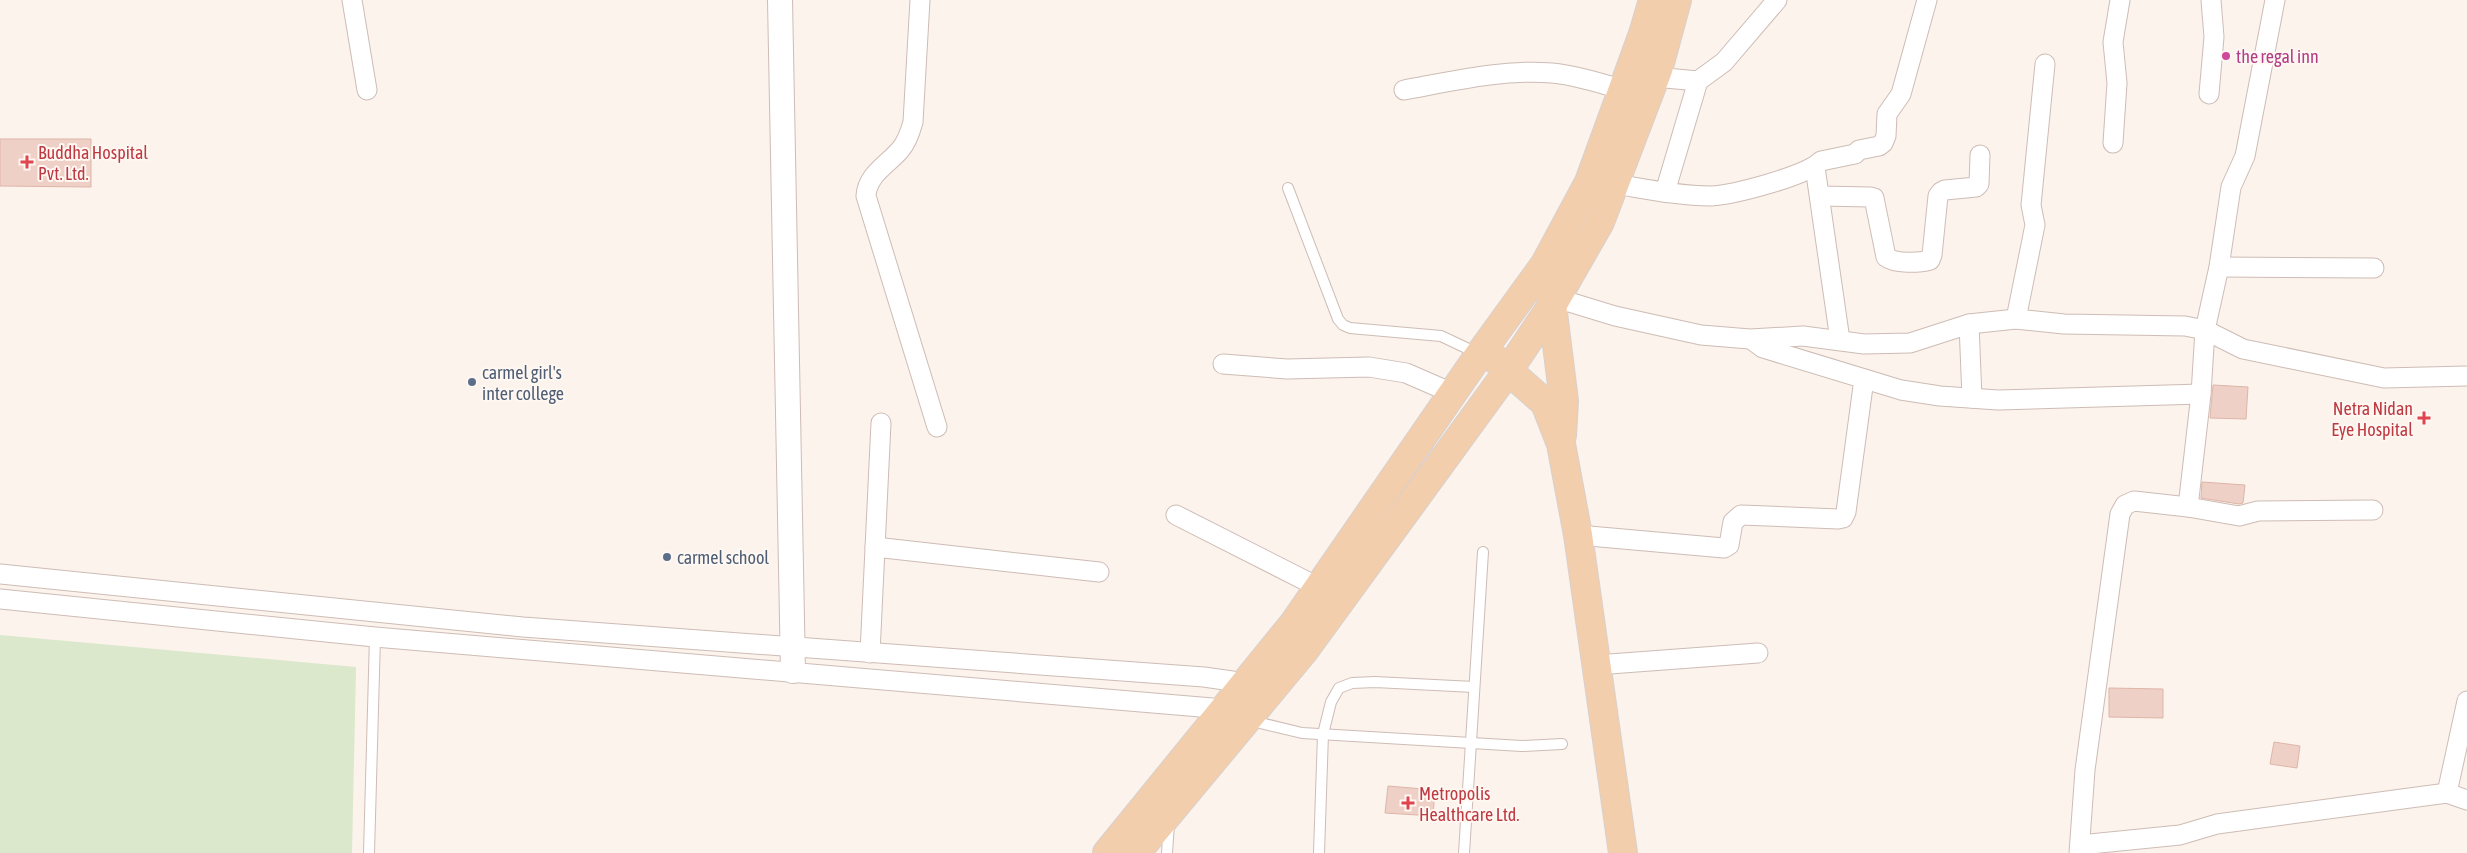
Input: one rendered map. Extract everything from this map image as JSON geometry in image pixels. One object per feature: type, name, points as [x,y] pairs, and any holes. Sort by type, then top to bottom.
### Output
[{"type":"main road","points":[[1136,853],[1169,814],[1236,715],[1255,691],[1294,623],[1452,393],[1545,264],[1590,182],[1653,0]]},
{"type":"main road","points":[[1255,691],[1304,651],[1508,371],[1554,301],[1600,222],[1655,77],[1677,0]]},
{"type":"main road","points":[[1545,264],[1554,301],[1564,401],[1561,444]]},
{"type":"main road","points":[[1481,352],[1508,371],[1545,403],[1561,444],[1578,535],[1623,853]]},
{"type":"main road","points":[[1107,853],[1236,715]]},
{"type":"street","points":[[352,0],[367,90]]},
{"type":"street","points":[[780,0],[793,671]]},
{"type":"street","points":[[920,0],[913,122],[910,136],[901,149],[873,177],[867,186],[866,196],[937,427]]},
{"type":"street","points":[[1665,192],[1698,81],[1724,62],[1777,0]]},
{"type":"street","points":[[1615,184],[1665,192],[1713,196],[1783,180],[1815,167],[1821,161],[1855,154],[1859,150],[1883,143],[1886,136],[1887,114],[1901,94],[1927,0]]},
{"type":"street","points":[[2113,143],[2117,83],[2113,42],[2120,0]]},
{"type":"street","points":[[2208,94],[2214,37],[2210,0]]},
{"type":"street","points":[[2188,507],[2201,394],[2205,330],[2219,267],[2231,188],[2245,156],[2275,0]]},
{"type":"street","points":[[2016,319],[2035,225],[2032,195],[2045,64]]},
{"type":"street","points":[[1404,90],[1493,74],[1532,72],[1555,73],[1623,90]]},
{"type":"street","points":[[1655,77],[1698,81]]},
{"type":"street","points":[[1820,196],[1870,196],[1874,198],[1886,256],[1897,261],[1930,260],[1938,196],[1945,190],[1976,187],[1980,184],[1980,155]]},
{"type":"street","points":[[1815,167],[1840,340]]},
{"type":"street","points":[[2219,267],[2374,268]]},
{"type":"street","points":[[1554,301],[1702,335],[1750,339],[1803,336],[1864,344],[1910,343],[1969,324],[2016,319],[2064,324],[2186,326],[2205,330],[2243,348],[2384,378],[2467,376]]},
{"type":"street","points":[[1969,324],[1972,398]]},
{"type":"street","points":[[1750,339],[1763,348],[1864,379],[1901,390],[1940,396],[1998,400],[2201,394]]},
{"type":"street","points":[[1222,364],[1286,369],[1369,367],[1406,373],[1452,393]]},
{"type":"street","points":[[1578,535],[1724,548],[1729,545],[1733,522],[1740,515],[1843,518],[1846,512],[1864,379]]},
{"type":"street","points":[[870,653],[881,423]]},
{"type":"street","points":[[2373,510],[2258,511],[2239,516],[2188,507],[2134,501],[2125,505],[2120,514],[2085,770],[2079,849],[2180,834],[2217,824],[2447,793],[2467,800]]},
{"type":"street","points":[[1176,515],[1318,588]]},
{"type":"street","points":[[875,547],[1099,572]]},
{"type":"street","points":[[0,574],[522,627],[1204,677],[1255,691]]},
{"type":"street","points":[[110,610],[112,586]]},
{"type":"street","points":[[0,599],[375,637],[793,671],[1236,715]]},
{"type":"street","points":[[1596,665],[1758,653]]},
{"type":"street","points":[[2447,793],[2467,701]]},
{"type":"lane","points":[[1288,188],[1342,325],[1350,328],[1442,336],[1481,352]]},
{"type":"lane","points":[[1464,853],[1483,552]]},
{"type":"lane","points":[[370,853],[375,637]]},
{"type":"lane","points":[[1319,853],[1323,734],[1331,702],[1339,688],[1352,683],[1474,687]]},
{"type":"lane","points":[[1236,715],[1302,733],[1522,746],[1562,744]]},
{"type":"lane","points":[[1167,853],[1169,814]]},
{"type":"green space","points":[[0,635],[356,667],[352,853],[0,853]]},
{"type":"building","points":[[0,139],[91,139],[91,187],[0,186]]},
{"type":"building","points":[[2213,385],[2248,387],[2246,419],[2210,418]]},
{"type":"building","points":[[2202,482],[2245,485],[2243,503],[2201,498]]},
{"type":"building","points":[[2109,688],[2163,689],[2163,718],[2109,717]]},
{"type":"building","points":[[2274,742],[2300,746],[2297,768],[2270,764]]},
{"type":"building","points":[[1388,786],[1435,790],[1433,816],[1385,813]]},
{"type":"place","name":"the regal inn","points":[[2226,56]]},
{"type":"place","name":"Buddha Hospital Pvt. Ltd.","points":[[27,162]]},
{"type":"place","name":"carmel girl's inter college","points":[[472,382]]},
{"type":"place","name":"Netra Nidan Eye Hospital","points":[[2424,418]]},
{"type":"place","name":"carmel school","points":[[667,557]]},
{"type":"place","name":"Metropolis Healthcare Ltd.","points":[[1408,803]]}]
